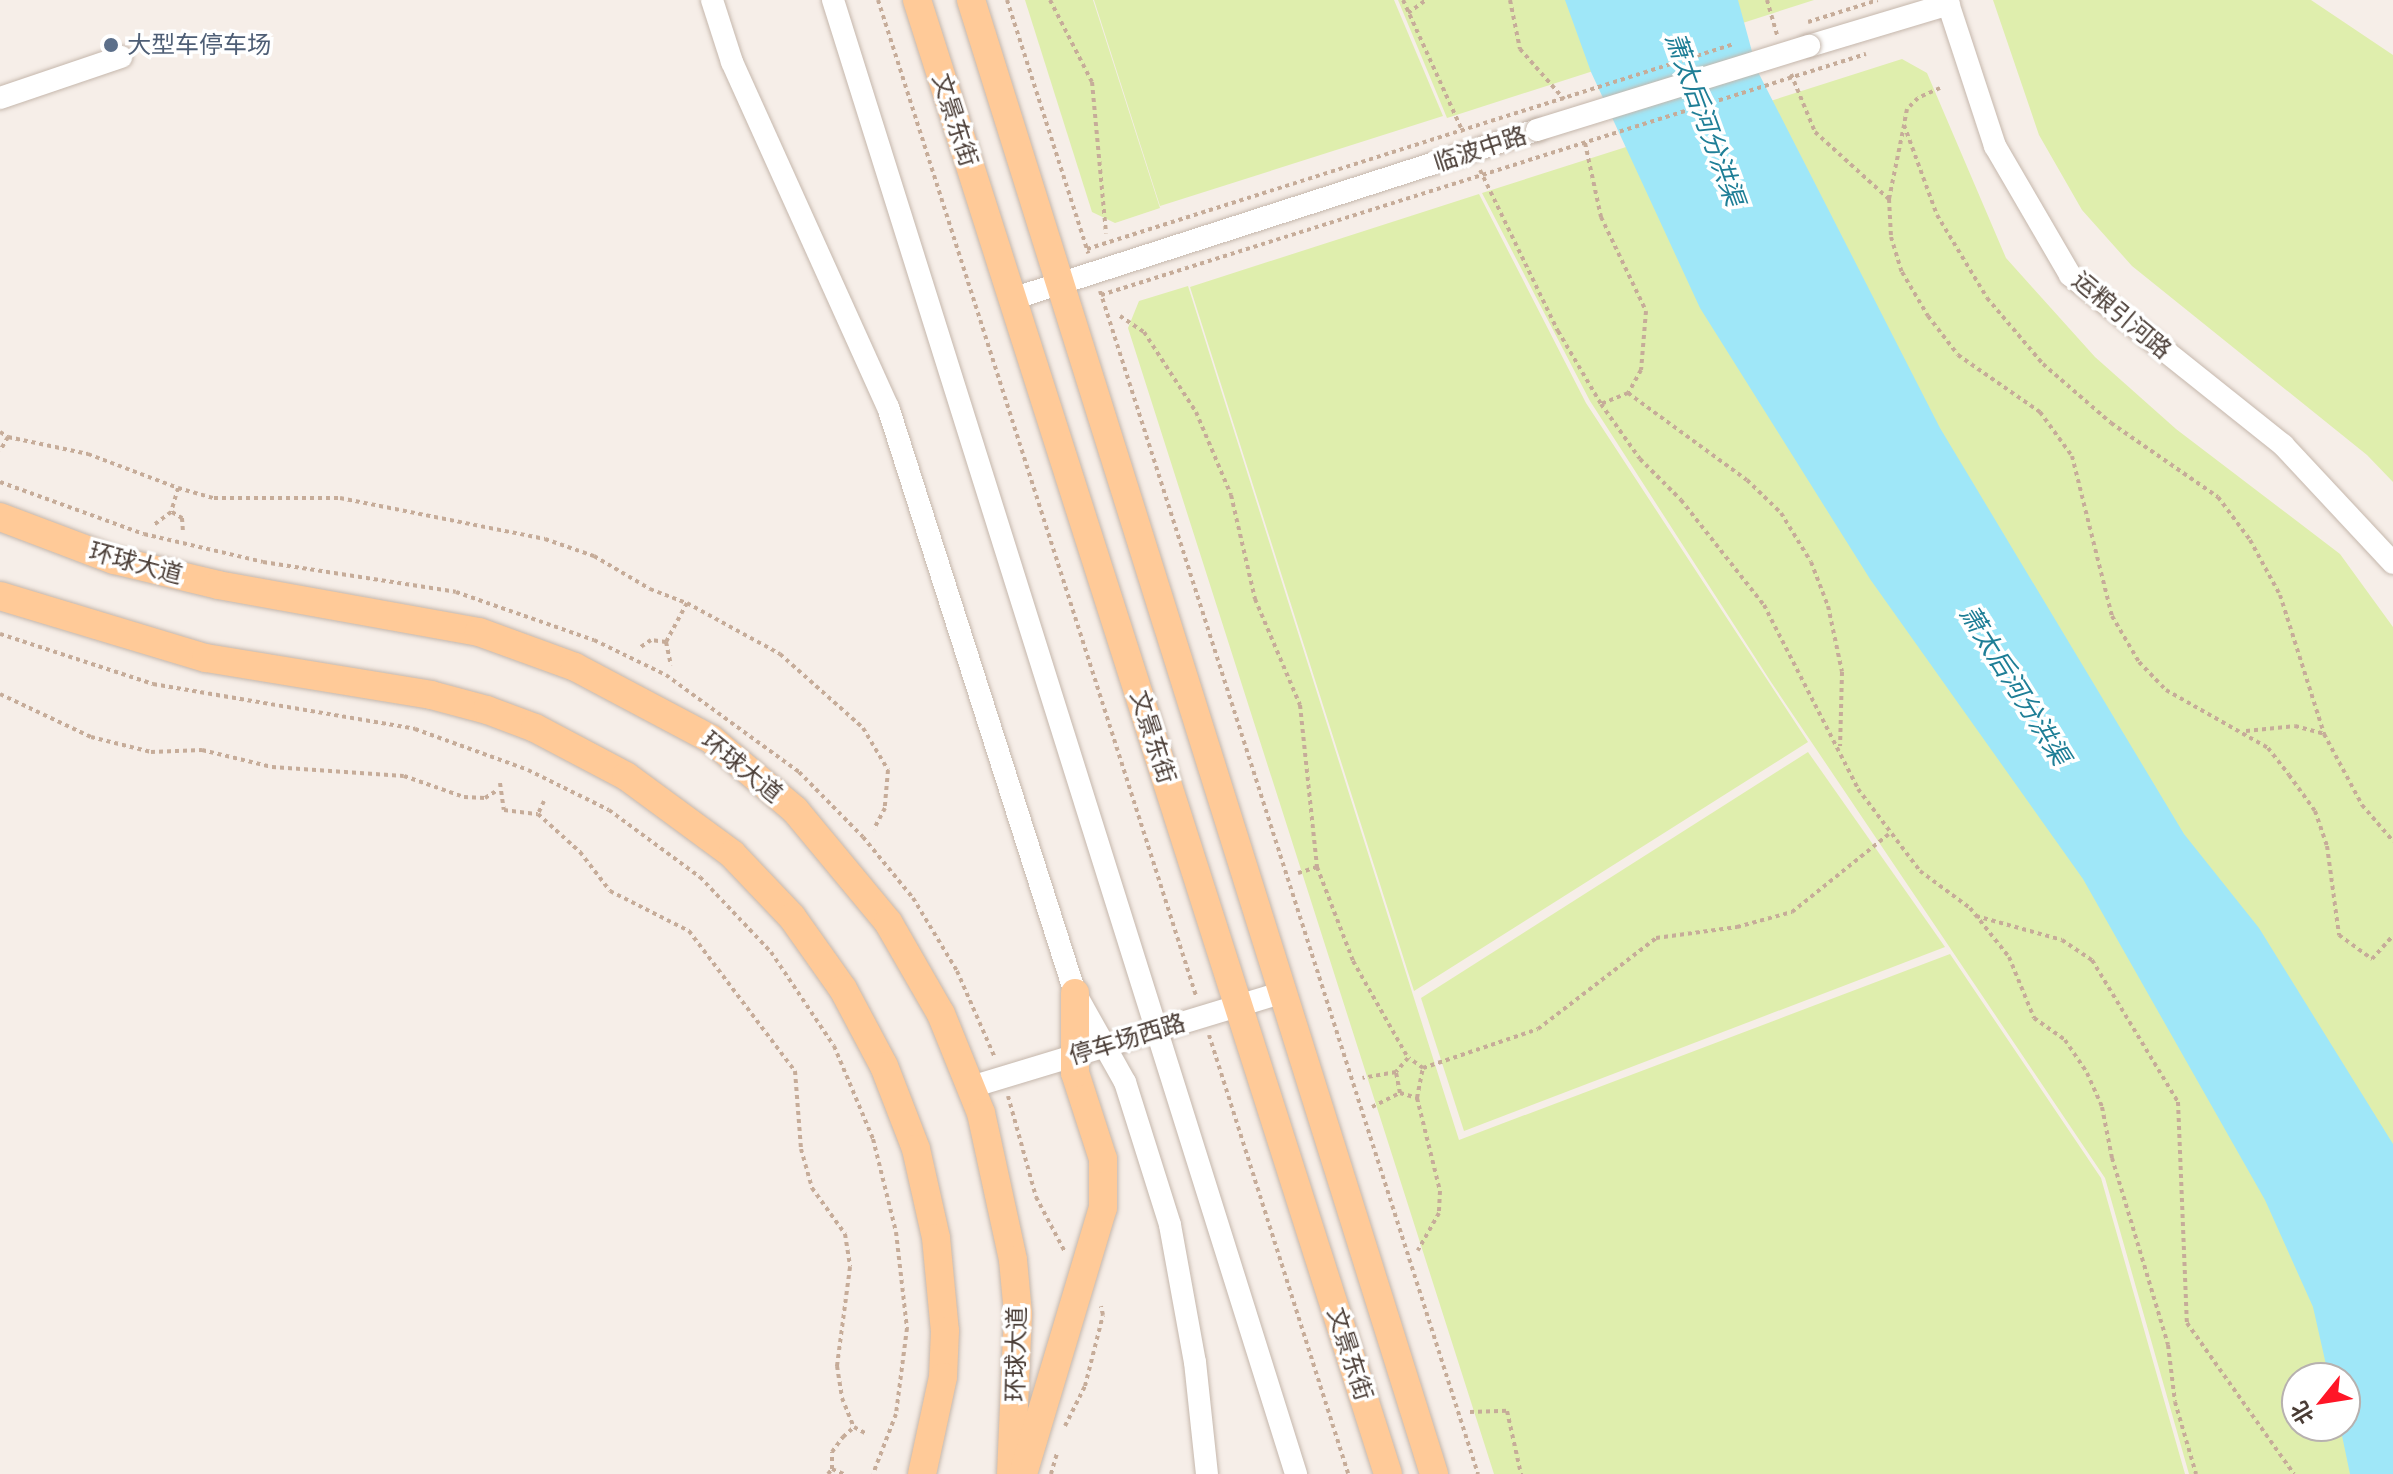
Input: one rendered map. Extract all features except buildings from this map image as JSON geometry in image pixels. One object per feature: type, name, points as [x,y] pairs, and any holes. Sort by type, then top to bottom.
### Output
[{"type":"main road","name":"文景东街","points":[[917,0],[1388,1474]]},
{"type":"main road","name":"文景东街","points":[[971,0],[1062,280],[1434,1474]]},
{"type":"main road","name":"环球大道","points":[[0,517],[102,556],[166,573],[479,632],[575,667],[667,712],[752,771],[859,882],[918,971],[971,1087],[995,1158],[1013,1260],[1018,1314],[1011,1474]]},
{"type":"main road","points":[[0,596],[206,658],[431,695],[487,710],[535,728],[626,776],[732,854],[792,917],[843,989],[884,1066],[916,1149],[936,1238],[945,1331],[943,1377],[922,1474]]},
{"type":"main road","points":[[1023,1474],[1103,1208],[1103,1159],[1075,1073],[1075,993]]},
{"type":"street","points":[[712,0],[732,62],[888,407],[1075,993],[1125,1082],[1170,1225],[1195,1362],[1207,1474]]},
{"type":"street","points":[[833,0],[1296,1474]]},
{"type":"street","name":"临波中路","points":[[1012,299],[1093,270],[1948,2]]},
{"type":"street","name":"运粮引河路","points":[[1948,2],[1995,146],[2070,275],[2283,445],[2393,563]]},
{"type":"street","points":[[0,98],[121,57]]},
{"type":"street","name":"停车场西路","points":[[971,1087],[1284,992]]},
{"type":"path","points":[[878,0],[1348,1474]]},
{"type":"path","points":[[1007,0],[1478,1474]]},
{"type":"path","points":[[1050,0],[1092,82],[1106,233]]},
{"type":"path","points":[[1403,0],[1482,175],[1558,331],[1601,404],[1640,459],[1681,500],[1764,605],[1840,748],[1858,789],[1889,834],[1920,871],[1976,915],[2009,957],[2034,1018],[2065,1040],[2102,1107],[2112,1158],[2168,1345],[2175,1402],[2196,1474]]},
{"type":"path","points":[[1408,13],[1426,0]]},
{"type":"path","points":[[1510,0],[1520,49],[1570,107]]},
{"type":"path","points":[[1767,0],[1779,41]]},
{"type":"path","name":"临波中路","points":[[1101,295],[1874,51]]},
{"type":"path","points":[[1790,70],[1815,132],[1889,199]]},
{"type":"path","points":[[1940,88],[1918,98],[1907,109],[1889,199],[1894,249],[1928,316],[1958,355],[2040,412],[2072,456],[2112,616],[2139,662],[2166,690],[2243,731],[2268,748],[2315,811],[2334,879],[2339,935],[2372,959],[2393,936]]},
{"type":"path","points":[[1904,125],[1937,215],[1987,298],[2043,364],[2111,423],[2218,497],[2250,540],[2280,595],[2324,734],[2362,805],[2393,841]]},
{"type":"path","points":[[1584,137],[1601,217],[1646,311],[1641,370],[1628,393],[1601,404]]},
{"type":"path","points":[[1120,316],[1144,332],[1167,362],[1196,412],[1231,495],[1255,599],[1300,705],[1317,867],[1353,961],[1408,1058],[1423,1068]]},
{"type":"path","points":[[1628,393],[1747,480],[1781,513],[1811,562],[1828,606],[1842,672],[1840,748]]},
{"type":"path","points":[[0,432],[8,437],[88,454],[178,488],[214,498],[340,498],[531,535],[594,556],[650,589],[687,603],[780,654],[863,728],[888,770],[885,808],[874,829]]},
{"type":"path","points":[[0,451],[8,437]]},
{"type":"path","points":[[154,525],[171,512],[178,488]]},
{"type":"path","points":[[171,512],[182,518],[183,532]]},
{"type":"path","points":[[671,665],[666,642],[687,603]]},
{"type":"path","points":[[0,634],[153,684],[415,729],[528,770],[609,810],[700,877],[771,952],[834,1046],[873,1139],[896,1232],[907,1328],[896,1414],[873,1474]]},
{"type":"path","points":[[639,648],[651,640],[666,642]]},
{"type":"path","points":[[0,694],[91,737],[151,752],[202,750],[272,767],[404,776],[464,797],[485,798],[498,790]]},
{"type":"path","points":[[2243,731],[2295,726],[2324,734]]},
{"type":"path","points":[[500,783],[498,790],[504,810],[538,814],[580,852],[610,891],[689,931],[795,1071],[801,1149],[812,1188],[845,1234],[850,1267],[837,1366],[842,1398],[854,1427],[865,1433]]},
{"type":"path","points":[[538,814],[544,801]]},
{"type":"path","points":[[1423,1068],[1538,1029],[1656,938],[1737,927],[1792,912],[1889,834]]},
{"type":"path","points":[[1298,873],[1317,867]]},
{"type":"path","points":[[1976,915],[2062,940],[2092,960],[2178,1102],[2187,1323],[2294,1474]]},
{"type":"path","points":[[1363,1078],[1396,1072],[1408,1058]]},
{"type":"path","points":[[1418,1250],[1439,1213],[1440,1191],[1417,1098],[1423,1068]]},
{"type":"path","points":[[1396,1072],[1400,1093]]},
{"type":"path","points":[[1372,1107],[1400,1093],[1417,1098]]},
{"type":"path","points":[[1470,1412],[1507,1411],[1521,1474]]},
{"type":"path","points":[[828,1474],[832,1469],[832,1452],[854,1427]]},
{"type":"path","points":[[832,1469],[844,1474]]},
{"type":"green space","points":[[1025,0],[1093,0],[1160,208],[1115,223],[1092,212]]},
{"type":"green space","points":[[1094,0],[1394,0],[1443,116],[1160,206]]},
{"type":"green space","points":[[1398,0],[1814,0],[1447,118]]},
{"type":"green space","points":[[1993,0],[2311,0],[2393,55],[2393,482],[2367,455],[2132,266],[2082,210],[2039,135]]},
{"type":"green space","points":[[1902,59],[1927,73],[2006,258],[2095,357],[2176,429],[2340,554],[2393,627],[2393,1474],[2189,1474],[2105,1178],[1771,682],[1590,401],[1482,193]]},
{"type":"green space","points":[[1479,194],[1586,403],[1808,742],[1414,991],[1190,287]]},
{"type":"green space","points":[[1188,286],[1459,1140],[1950,954],[2101,1178],[2185,1474],[1494,1474],[1128,328],[1139,301]]},
{"type":"green space","points":[[1808,752],[1945,947],[1464,1131],[1421,998]]},
{"type":"water","name":"萧太后河分洪渠","points":[[1565,0],[1738,0],[1757,70],[1940,428],[2184,834],[2259,928],[2393,1144],[2393,1474],[2350,1474],[2343,1442],[2361,1442],[2361,1362],[2325,1362],[2313,1307],[2265,1200],[2083,879],[1870,579],[1700,308],[1591,72]]},
{"type":"place","name":"大型车停车场","points":[[111,45]]}]
